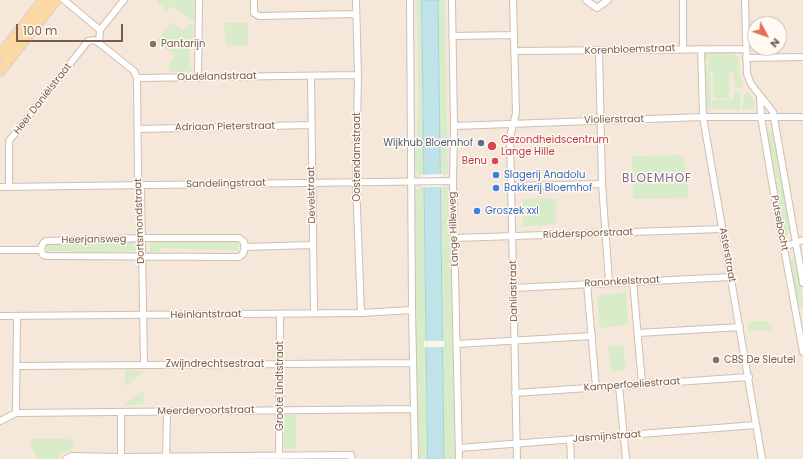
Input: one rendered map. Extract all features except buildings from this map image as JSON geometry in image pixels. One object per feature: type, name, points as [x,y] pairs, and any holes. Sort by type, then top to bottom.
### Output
[{"type":"main road","points":[[0,55],[44,0]]},
{"type":"main road","points":[[0,71],[56,0]]},
{"type":"street","points":[[64,0],[100,30]]},
{"type":"street","points":[[124,0],[100,30],[99,43],[134,71],[137,78]]},
{"type":"street","points":[[198,78],[199,0]]},
{"type":"street","points":[[254,0],[254,13],[259,16],[356,14]]},
{"type":"street","name":"Oostendamstraat","points":[[356,0],[358,75],[356,182],[361,313]]},
{"type":"street","points":[[410,0],[412,363],[415,459]]},
{"type":"street","name":"Lange Hilleweg","points":[[452,0],[454,126],[450,181],[455,238],[459,459]]},
{"type":"street","name":"Dahliastraat","points":[[513,0],[516,113],[510,137],[517,459]]},
{"type":"street","points":[[586,0],[598,8],[608,0]]},
{"type":"street","points":[[683,0],[683,48]]},
{"type":"street","name":"Putsebocht","points":[[745,0],[745,49],[748,79],[772,110],[774,117],[803,283]]},
{"type":"street","points":[[452,36],[514,35]]},
{"type":"street","name":"Heer Daniëlstraat","points":[[9,187],[9,141],[91,40],[99,43]]},
{"type":"street","name":"Korenbloemstraat","points":[[514,51],[599,51],[683,48],[745,49]]},
{"type":"street","name":"Asterstraat","points":[[701,49],[703,117],[762,459]]},
{"type":"street","points":[[599,51],[599,120],[609,282]]},
{"type":"street","points":[[746,58],[803,57]]},
{"type":"street","name":"Oudelandstraat","points":[[137,78],[358,75]]},
{"type":"street","name":"Develstraat","points":[[311,76],[314,314]]},
{"type":"street","name":"Dortsmondstraat","points":[[137,78],[144,364]]},
{"type":"street","name":"Putsebocht","points":[[759,94],[761,117],[784,247],[800,324],[803,352]]},
{"type":"street","name":"Violierstraat","points":[[454,126],[703,117],[803,117]]},
{"type":"street","name":"Adriaan Pieterstraat","points":[[138,129],[311,126]]},
{"type":"street","name":"Sandelingstraat","points":[[0,187],[450,181]]},
{"type":"street","points":[[512,186],[602,184]]},
{"type":"street","name":"Ridderspoorstraat","points":[[455,238],[722,229]]},
{"type":"street","name":"Heerjansweg","points":[[142,238],[239,238],[244,242],[244,247],[240,257],[46,256],[43,255],[41,250],[43,243],[46,241],[142,238]]},
{"type":"street","points":[[784,247],[803,240]]},
{"type":"street","points":[[244,247],[313,245]]},
{"type":"street","name":"Heerjansweg","points":[[0,250],[41,250]]},
{"type":"street","name":"Ranonkelstraat","points":[[514,288],[731,277]]},
{"type":"street","points":[[633,281],[642,384]]},
{"type":"street","points":[[588,284],[596,387]]},
{"type":"street","name":"Heinlantstraat","points":[[0,316],[314,314],[412,310]]},
{"type":"street","name":"Groote Lindtstraat","points":[[279,457],[280,314]]},
{"type":"street","points":[[16,413],[18,366],[17,316]]},
{"type":"street","points":[[638,333],[740,327]]},
{"type":"street","points":[[457,344],[592,336]]},
{"type":"street","name":"Zwijndrechtsestraat","points":[[18,366],[412,363]]},
{"type":"street","name":"Kamperfoeliestraat","points":[[515,393],[749,377]]},
{"type":"street","points":[[619,386],[626,459]]},
{"type":"street","name":"Meerdervoortstraat","points":[[0,421],[16,413],[414,409]]},
{"type":"street","points":[[166,457],[167,412]]},
{"type":"street","points":[[120,458],[121,413]]},
{"type":"street","name":"Jasmijnstraat","points":[[459,448],[756,425]]},
{"type":"street","points":[[570,440],[571,459]]},
{"type":"street","points":[[66,459],[72,456],[120,458],[351,457]]},
{"type":"shaded area","points":[[0,0],[46,0],[0,58]]},
{"type":"shaded area","points":[[61,0],[803,0],[803,459],[0,459],[0,75]]},
{"type":"green space","points":[[158,0],[194,0],[194,22],[171,6],[167,11],[158,3]]},
{"type":"green space","points":[[416,0],[422,0],[424,175],[419,175],[414,171],[413,150],[416,141],[418,104]]},
{"type":"green space","points":[[438,0],[445,0],[448,174],[440,174]]},
{"type":"green space","points":[[172,22],[184,31],[191,23],[193,26],[193,45],[190,46],[190,67],[192,67],[192,72],[171,72],[167,67],[176,56],[157,42]]},
{"type":"green space","points":[[224,23],[248,23],[248,44],[245,46],[226,45]]},
{"type":"green space","points":[[730,52],[738,57],[738,65],[743,85],[740,88],[735,88],[733,71],[729,72],[729,98],[714,99],[713,72],[710,72],[711,109],[705,109],[705,64],[709,64],[709,61],[705,61],[704,53]]},
{"type":"green space","points":[[735,91],[741,93],[740,109],[712,109],[712,100],[733,100]]},
{"type":"green space","points":[[748,92],[755,102],[753,109],[742,109],[744,95]]},
{"type":"green space","points":[[766,130],[774,131],[780,178],[773,178]]},
{"type":"green space","points":[[683,155],[688,187],[688,198],[633,199],[632,156]]},
{"type":"green space","points":[[781,179],[791,231],[790,233],[784,234],[774,182]]},
{"type":"green space","points":[[424,187],[428,459],[417,459],[414,190]]},
{"type":"green space","points":[[441,187],[447,187],[451,192],[455,459],[444,459]]},
{"type":"green space","points":[[551,198],[557,202],[556,224],[523,227],[523,199]]},
{"type":"green space","points":[[136,240],[136,251],[72,253],[72,251],[49,251],[49,254],[45,254],[45,243],[122,243],[122,241]]},
{"type":"green space","points":[[150,240],[214,240],[215,242],[232,242],[233,240],[238,240],[238,251],[160,248],[160,252],[150,252]]},
{"type":"green space","points":[[796,259],[803,306],[796,308],[788,260]]},
{"type":"green space","points":[[626,292],[628,325],[600,328],[598,296]]},
{"type":"green space","points":[[766,321],[772,325],[772,330],[749,331],[748,322]]},
{"type":"green space","points":[[623,345],[626,370],[611,371],[608,346]]},
{"type":"green space","points":[[125,370],[143,371],[143,372],[125,387]]},
{"type":"green space","points":[[142,392],[144,393],[143,404],[125,406],[125,404]]},
{"type":"green space","points":[[284,415],[296,415],[296,449],[284,449]]},
{"type":"green space","points":[[30,439],[70,439],[70,441],[73,441],[73,450],[61,453],[59,459],[39,459],[31,446]]},
{"type":"water","points":[[422,0],[438,0],[444,459],[428,459]]},
{"type":"pier","points":[[442,174],[442,187],[422,187],[422,175]]},
{"type":"pier","points":[[424,341],[444,341],[444,347],[424,347]]},
{"type":"place","name":"Pantarijn","points":[[153,44]]},
{"type":"place","name":"Wijkhub Bloemhof","points":[[481,143]]},
{"type":"place","name":"Gezondheidscentrum Lange Hille","points":[[492,146]]},
{"type":"place","name":"Benu","points":[[495,161]]},
{"type":"place","name":"Slagerij Anadolu","points":[[496,175]]},
{"type":"place","name":"Bakkerij Bloemhof","points":[[496,188]]},
{"type":"place","name":"Groszek xxl","points":[[477,211]]},
{"type":"place","name":"CBS De Sleutel","points":[[716,360]]},
{"type":"district","name":"BLOEMHOF","points":[[657,179]]}]
